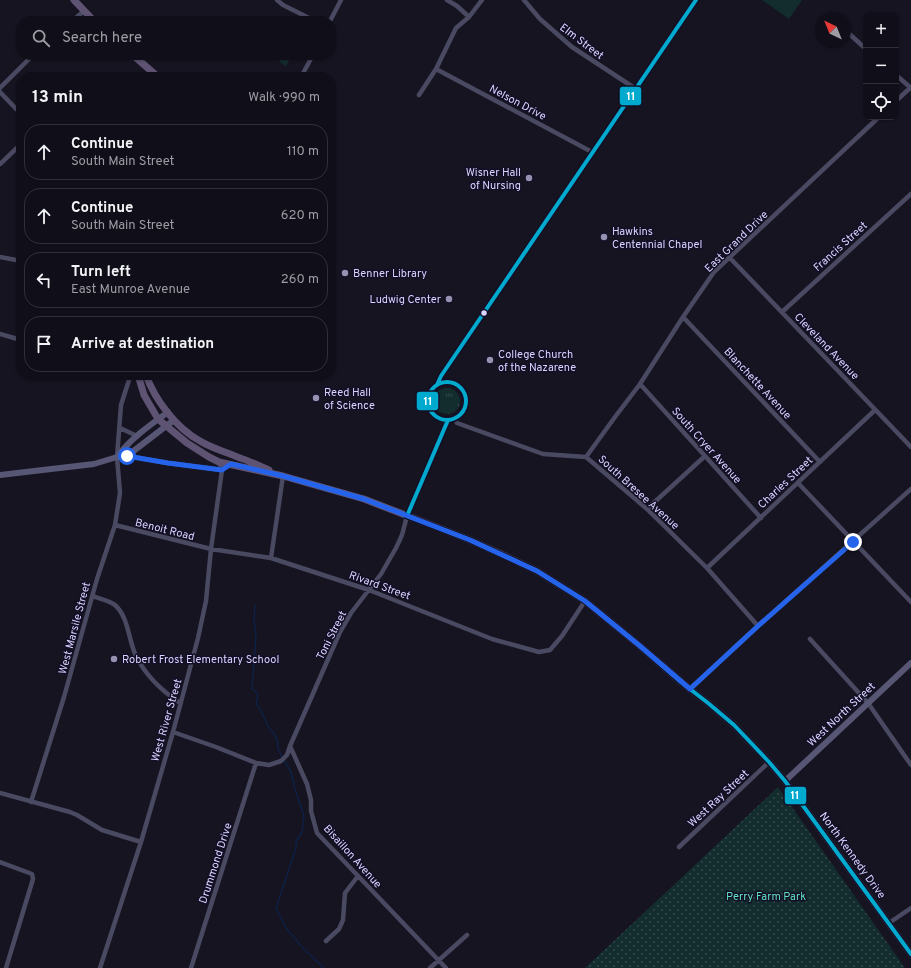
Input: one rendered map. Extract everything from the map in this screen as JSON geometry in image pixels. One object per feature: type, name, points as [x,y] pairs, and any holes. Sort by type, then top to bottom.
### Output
[{"type":"main road","points":[[74,0],[89,16]]},
{"type":"main road","points":[[139,60],[152,72]]},
{"type":"main road","points":[[140,380],[144,395],[158,419],[187,443],[219,462],[283,476]]},
{"type":"main road","points":[[148,380],[157,398],[174,420],[198,441],[283,476]]},
{"type":"main road","points":[[117,457],[123,448],[168,412]]},
{"type":"main road","points":[[0,475],[94,464],[117,457],[127,456],[174,420]]},
{"type":"main road","name":"North Kennedy Drive","points":[[283,476],[364,499],[470,540],[537,571],[585,601],[734,725],[769,762],[785,781],[911,954]]},
{"type":"main road","name":"West North Street","points":[[785,781],[911,663]]},
{"type":"street","points":[[277,0],[283,5],[305,16]]},
{"type":"street","points":[[333,16],[341,0]]},
{"type":"street","points":[[447,0],[457,6],[469,17]]},
{"type":"street","points":[[419,95],[436,68],[456,28],[469,17],[482,0]]},
{"type":"street","name":"Elm Street","points":[[524,0],[540,19],[572,47],[636,89]]},
{"type":"street","points":[[437,385],[440,376],[506,282],[592,152],[696,0]]},
{"type":"street","points":[[78,16],[84,11]]},
{"type":"street","points":[[851,35],[865,48]]},
{"type":"street","points":[[17,72],[28,60]]},
{"type":"street","points":[[304,72],[310,60]]},
{"type":"street","name":"Nelson Drive","points":[[436,68],[592,152]]},
{"type":"street","points":[[16,74],[0,91],[16,109]]},
{"type":"street","points":[[899,78],[911,88],[899,98]]},
{"type":"street","name":"East Grand Drive","points":[[586,457],[640,384],[714,272],[876,120]]},
{"type":"street","points":[[0,164],[16,149]]},
{"type":"street","name":"Francis Street","points":[[782,312],[911,194]]},
{"type":"street","points":[[0,256],[16,260]]},
{"type":"street","name":"Cleveland Avenue","points":[[730,258],[911,447]]},
{"type":"street","name":"Blanchette Avenue","points":[[683,317],[820,462]]},
{"type":"street","points":[[0,334],[16,339]]},
{"type":"street","name":"West Marsile Street","points":[[31,802],[64,698],[92,596],[115,525],[120,493],[117,457],[121,405],[129,380]]},
{"type":"street","points":[[443,382],[455,383],[461,387],[464,392],[466,398],[464,410],[454,419],[441,419],[432,412],[429,406],[429,394],[437,385],[443,382]]},
{"type":"street","name":"South Cryer Avenue","points":[[640,384],[761,518]]},
{"type":"street","name":"Charles Street","points":[[707,568],[876,410]]},
{"type":"street","name":"South Bresee Avenue","points":[[454,419],[457,423],[543,454],[586,457],[648,509],[707,568],[758,626]]},
{"type":"street","name":"Toni Street","points":[[290,746],[340,632],[351,613],[369,590],[396,548],[402,535],[407,516],[448,420]]},
{"type":"street","points":[[120,428],[137,436]]},
{"type":"street","points":[[127,456],[222,470],[231,464]]},
{"type":"street","points":[[648,509],[705,456]]},
{"type":"street","name":"West River Street","points":[[100,968],[141,842],[173,732],[198,638],[206,601],[210,549],[222,470],[219,462]]},
{"type":"street","points":[[271,558],[283,476]]},
{"type":"street","points":[[798,483],[911,602]]},
{"type":"street","points":[[690,689],[911,489]]},
{"type":"street","name":"Benoit Road","points":[[115,525],[210,549]]},
{"type":"street","name":"Rivard Street","points":[[210,549],[271,558],[369,590],[492,639],[540,652],[550,650],[562,636],[585,601]]},
{"type":"street","points":[[92,596],[114,604],[124,617],[136,655],[145,670],[158,686],[180,703]]},
{"type":"street","points":[[810,639],[868,703],[911,765]]},
{"type":"street","points":[[173,732],[256,763],[269,765],[281,761],[288,753],[290,746]]},
{"type":"street","name":"Bisaillon Avenue","points":[[290,746],[307,784],[311,800],[311,811],[317,833],[446,968]]},
{"type":"street","name":"West Ray Street","points":[[678,847],[769,762]]},
{"type":"street","name":"Drummond Drive","points":[[191,968],[256,763]]},
{"type":"street","points":[[0,792],[70,812],[102,830],[141,842]]},
{"type":"street","points":[[0,862],[32,874],[33,879],[6,968]]},
{"type":"street","points":[[326,942],[339,929],[344,920],[345,893],[358,876]]},
{"type":"street","points":[[889,923],[911,908]]},
{"type":"street","points":[[430,968],[467,935]]},
{"type":"green space","points":[[762,0],[802,0],[789,19]]},
{"type":"green space","points":[[280,60],[289,60],[286,66],[279,62]]},
{"type":"green space","points":[[447,388],[457,391],[460,401],[457,411],[447,414],[437,411],[434,401],[437,391]]},
{"type":"green space","name":"Perry Farm Park","points":[[778,787],[905,968],[585,968]]},
{"type":"waterway","points":[[255,605],[254,619],[256,636],[252,689],[258,695],[256,704],[269,728],[275,735],[278,749],[282,757]]},
{"type":"waterway","points":[[284,760],[291,772],[304,816],[302,832],[296,842],[296,847],[276,908],[286,928],[302,947],[324,968]]},
{"type":"transit line","name":"11","points":[[437,385],[441,376],[696,0]]},
{"type":"transit line","name":"11","points":[[443,382],[451,382],[461,387],[465,394],[466,401],[465,408],[461,415],[451,420],[443,420],[433,415],[431,412],[428,405],[428,397],[433,387],[436,385],[443,382]]},
{"type":"transit line","name":"11","points":[[448,420],[407,516],[470,540],[537,571],[585,601],[734,725],[785,781],[911,954]]},
{"type":"place","name":"Wisner Hall of Nursing","points":[[529,178]]},
{"type":"place","name":"Hawkins Centennial Chapel","points":[[604,237]]},
{"type":"place","name":"Benner Library","points":[[345,273]]},
{"type":"place","name":"Ludwig Center","points":[[449,299]]},
{"type":"place","name":"College Church of the Nazarene","points":[[490,360]]},
{"type":"place","name":"Reed Hall of Science","points":[[316,398]]},
{"type":"place","name":"Robert Frost Elementary School","points":[[114,659]]},
{"type":"route","points":[[127,456],[222,470],[231,464],[283,476],[364,499],[470,540],[537,571],[585,601],[690,689],[758,626],[853,542]]}]
